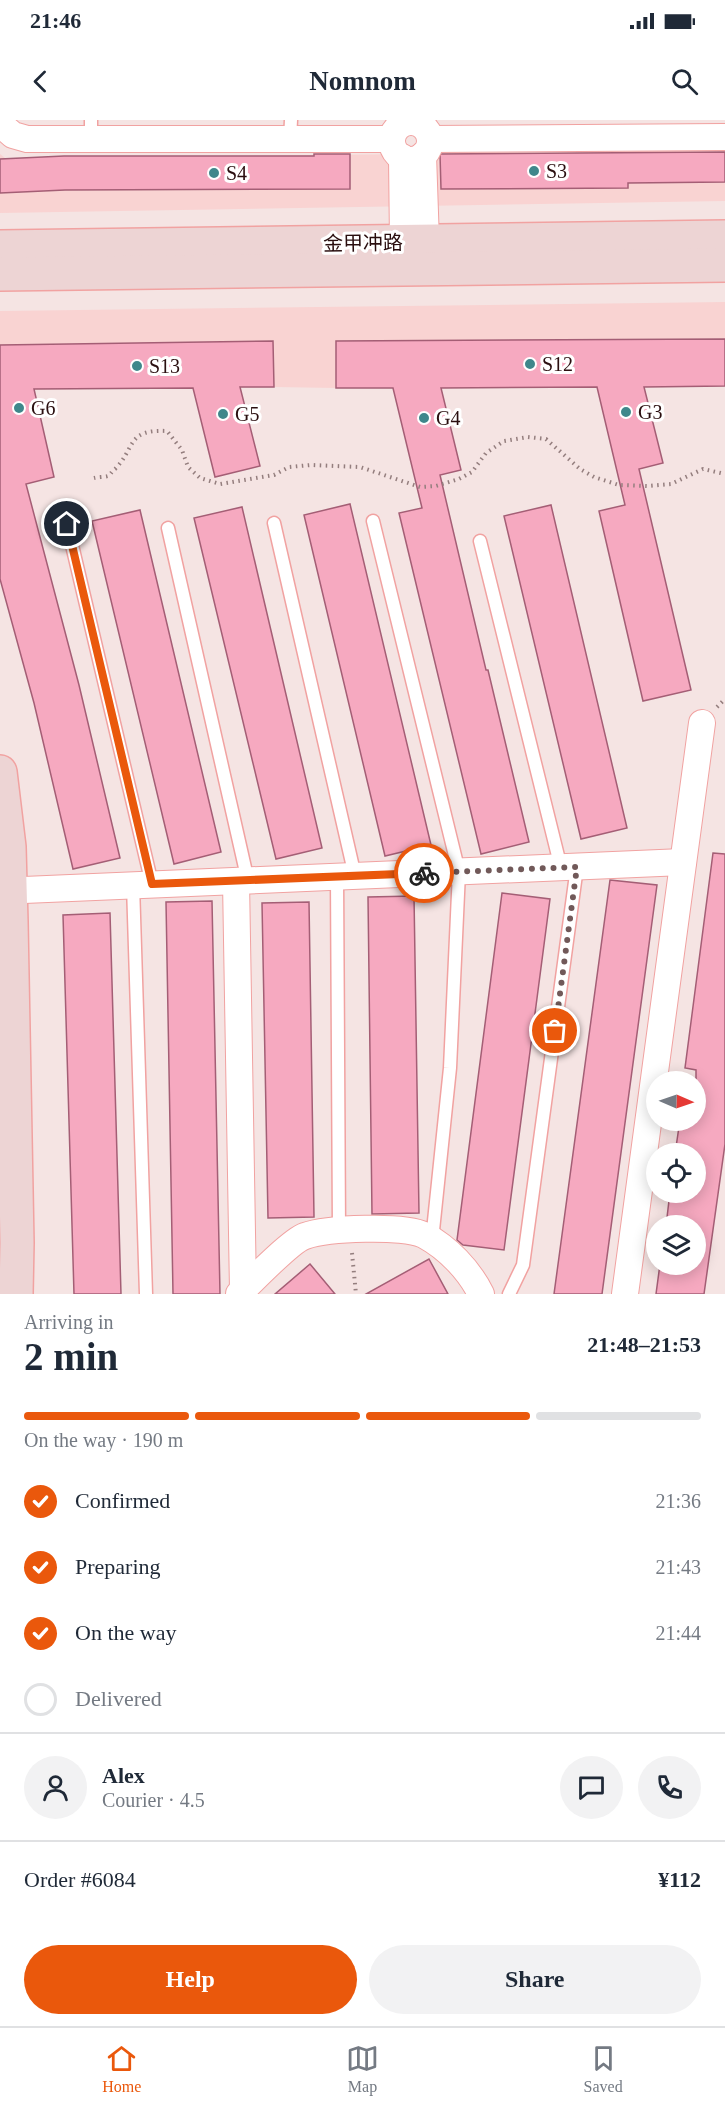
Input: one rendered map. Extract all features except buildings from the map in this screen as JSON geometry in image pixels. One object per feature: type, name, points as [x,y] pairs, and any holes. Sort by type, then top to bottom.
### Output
[{"type":"main road","name":"金甲冲路","points":[[0,247],[725,237]]},
{"type":"main road","name":"金甲冲路","points":[[0,274],[725,265]]},
{"type":"main road","points":[[0,772],[9,847],[5,891],[6,998],[17,1243],[16,1294]]},
{"type":"street","points":[[0,124],[13,135],[27,139],[91,130],[290,130],[408,139],[502,134],[715,134]]},
{"type":"street","points":[[408,139],[415,242]]},
{"type":"street","points":[[625,1294],[702,723]]},
{"type":"street","points":[[5,891],[683,862]]},
{"type":"street","points":[[241,1292],[242,881]]},
{"type":"street","points":[[241,1292],[256,1276],[303,1236],[339,1230],[374,1229],[422,1234],[432,1240],[451,1254],[475,1282],[481,1294]]},
{"type":"lane","points":[[374,521],[459,872],[450,1068],[432,1240]]},
{"type":"lane","points":[[274,523],[346,877],[339,1230]]},
{"type":"lane","points":[[67,524],[143,885],[146,1294]]},
{"type":"lane","points":[[168,528],[242,881]]},
{"type":"lane","points":[[480,541],[569,867],[523,1265],[509,1294]]},
{"type":"path","points":[[94,478],[108,476],[120,464],[137,437],[153,430],[167,431],[182,450],[188,467],[200,478],[220,484],[274,475],[289,467],[311,465],[360,467],[420,487],[436,486],[459,479],[472,472],[486,453],[504,441],[528,437],[546,439],[580,469],[594,477],[619,484],[646,486],[671,484],[703,469],[725,474]]},
{"type":"path","points":[[339,1230],[351,1248],[356,1294]]},
{"type":"shaded area","points":[[725,150],[725,201],[0,213],[0,154],[5,158]]},
{"type":"shaded area","points":[[725,302],[725,386],[274,387],[2,390],[0,392],[0,311]]},
{"type":"way so far","points":[[424,873],[577,867],[555,1031]]},
{"type":"place","name":"S3","points":[[534,171]]},
{"type":"place","name":"S4","points":[[214,173]]},
{"type":"place","name":"S12","points":[[530,364]]},
{"type":"place","name":"S13","points":[[137,366]]},
{"type":"place","name":"G6","points":[[19,408]]},
{"type":"place","name":"G3","points":[[626,412]]},
{"type":"place","name":"G5","points":[[223,414]]},
{"type":"place","name":"G4","points":[[424,418]]},
{"type":"route","points":[[67,524],[152,884],[424,873]]}]
